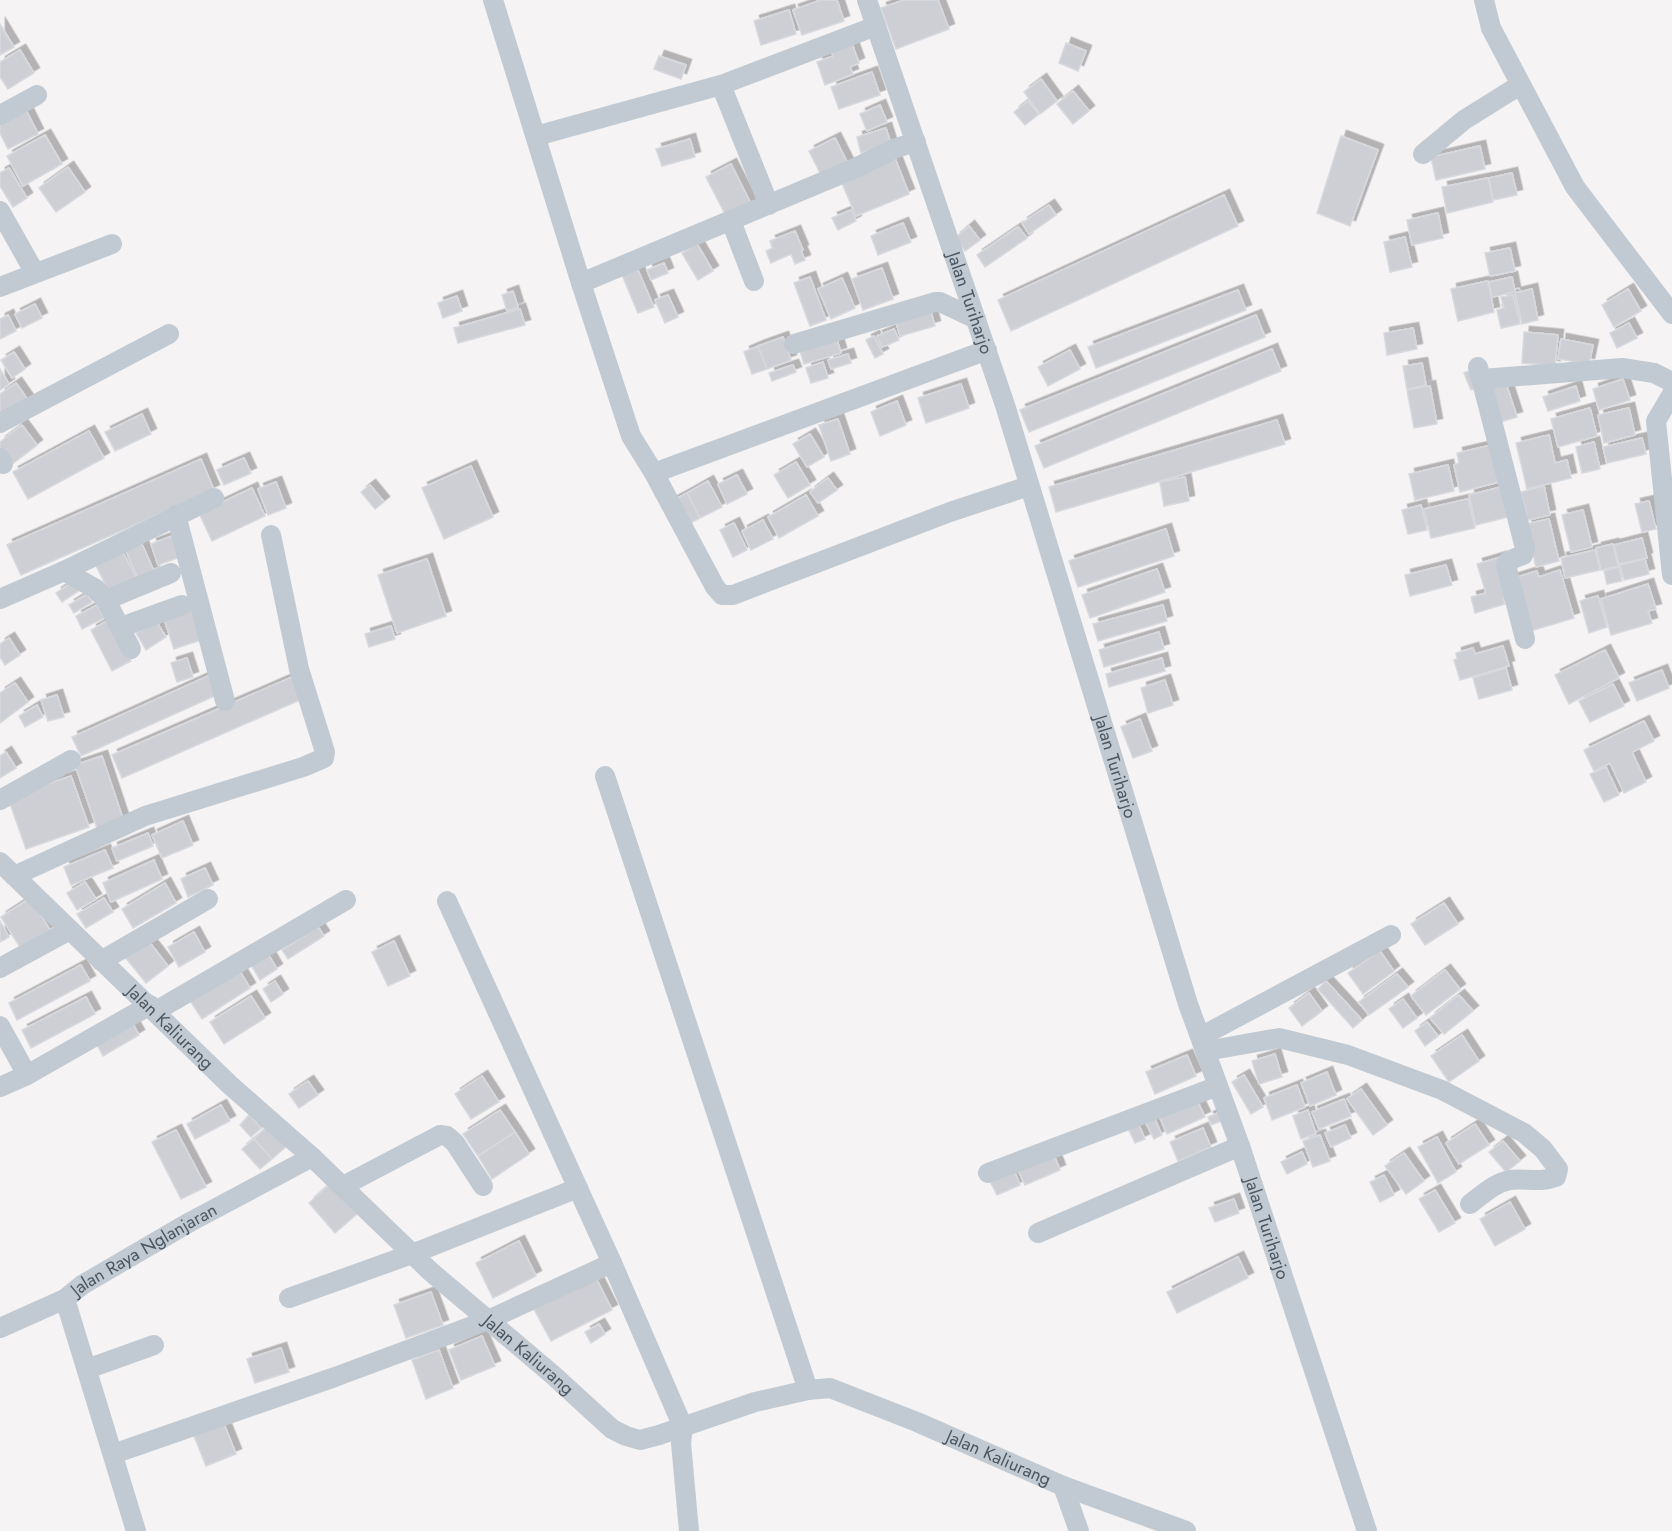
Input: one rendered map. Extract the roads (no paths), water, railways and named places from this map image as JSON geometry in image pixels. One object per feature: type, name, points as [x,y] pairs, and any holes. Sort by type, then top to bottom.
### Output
[{"type":"street","points":[[493,0],[631,435],[719,594],[733,595],[950,512],[1029,486]]},
{"type":"street","name":"Jalan Turiharjo","points":[[867,0],[987,350],[1188,1004],[1240,1146],[1367,1531]]},
{"type":"street","points":[[1484,0],[1511,90],[1575,187],[1672,314]]},
{"type":"street","points":[[536,136],[721,85],[876,26]]},
{"type":"street","points":[[721,85],[769,205]]},
{"type":"street","points":[[1423,154],[1464,120],[1511,90]]},
{"type":"street","points":[[0,115],[37,95]]},
{"type":"street","points":[[581,283],[851,170],[896,148],[916,142]]},
{"type":"street","points":[[0,211],[35,273]]},
{"type":"street","points":[[731,221],[754,281]]},
{"type":"street","points":[[0,287],[112,244]]},
{"type":"street","points":[[794,344],[935,302],[940,302],[976,319]]},
{"type":"street","points":[[0,423],[169,334]]},
{"type":"street","points":[[654,473],[987,350]]},
{"type":"street","points":[[1525,639],[1506,565],[1508,561],[1523,555],[1525,548],[1480,373],[1622,368],[1654,373],[1672,382]]},
{"type":"street","points":[[1672,394],[1656,421],[1672,575]]},
{"type":"street","points":[[0,599],[64,571],[214,498]]},
{"type":"street","points":[[176,515],[225,701]]},
{"type":"street","points":[[7,869],[145,816],[303,767],[324,758],[325,752],[299,669],[271,535]]},
{"type":"street","points":[[64,571],[96,589],[106,600],[132,649]]},
{"type":"street","points":[[106,600],[171,573]]},
{"type":"street","points":[[121,627],[182,605]]},
{"type":"street","points":[[0,800],[71,760]]},
{"type":"street","points":[[605,776],[808,1390]]},
{"type":"street","name":"Jalan Kaliurang","points":[[7,869],[230,1084],[312,1157],[412,1254],[612,1428],[626,1436],[640,1440],[755,1402],[808,1390],[830,1388],[1063,1486],[1186,1531]]},
{"type":"street","points":[[101,961],[208,898]]},
{"type":"street","points":[[0,1087],[153,1008],[346,900]]},
{"type":"street","points":[[447,901],[612,1263],[683,1427],[681,1443],[689,1531]]},
{"type":"street","points":[[0,968],[70,930]]},
{"type":"street","points":[[1204,1043],[1391,935]]},
{"type":"street","points":[[0,1026],[27,1075]]},
{"type":"street","points":[[1204,1043],[1279,1038],[1348,1055],[1442,1090],[1524,1133],[1543,1149],[1558,1168],[1556,1177],[1546,1181],[1512,1180],[1498,1183],[1470,1204]]},
{"type":"street","points":[[988,1173],[1218,1086]]},
{"type":"street","points":[[343,1186],[440,1135],[447,1136],[455,1143],[483,1186]]},
{"type":"street","points":[[1038,1233],[1240,1146]]},
{"type":"street","name":"Jalan Raya Nglanjaran","points":[[136,1531],[65,1299],[82,1285],[190,1222],[312,1157]]},
{"type":"street","points":[[289,1298],[412,1254],[578,1188]]},
{"type":"street","points":[[113,1454],[324,1381],[488,1320],[612,1263]]},
{"type":"street","points":[[0,1328],[65,1299]]},
{"type":"street","points":[[87,1369],[154,1345]]},
{"type":"street","points":[[1063,1486],[1079,1531]]}]
